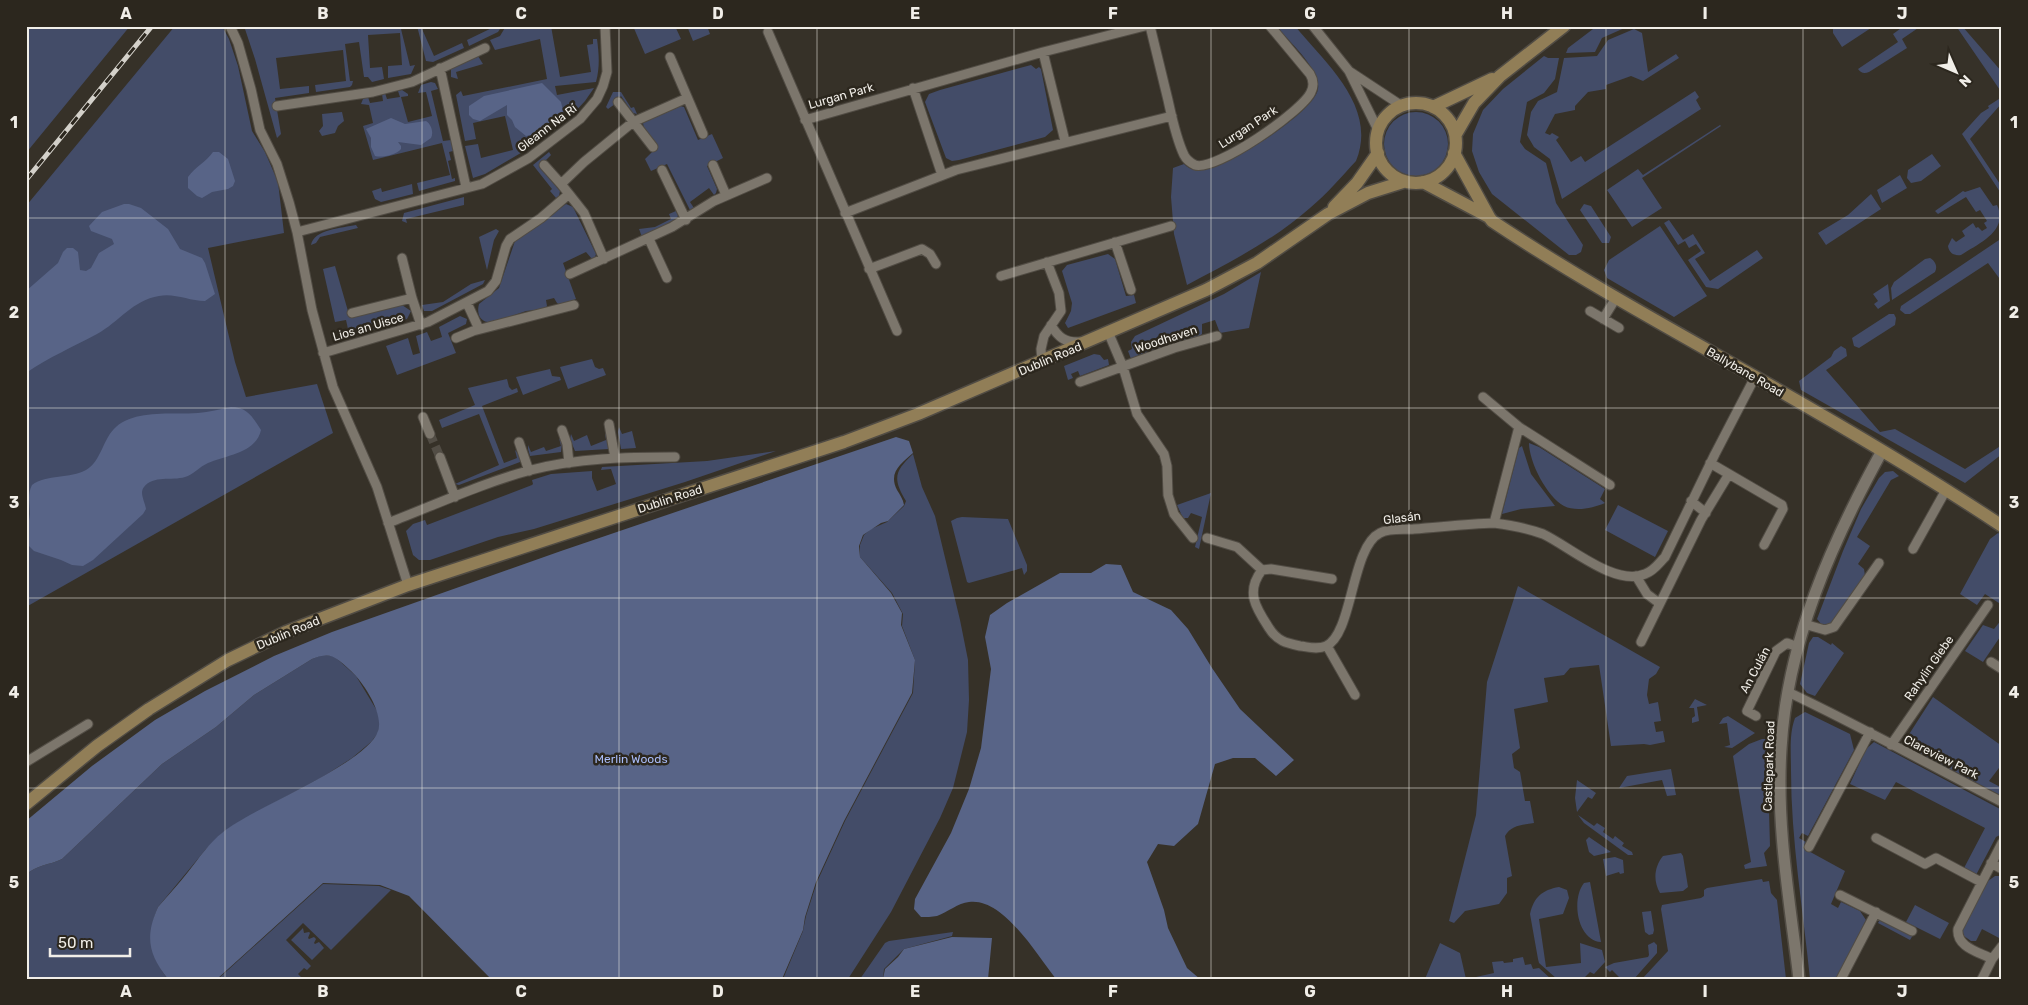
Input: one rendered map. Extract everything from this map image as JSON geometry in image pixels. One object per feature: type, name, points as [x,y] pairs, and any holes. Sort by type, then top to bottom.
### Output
[{"type":"main road","points":[[1456,134],[1474,104],[1500,76],[1564,26]]},
{"type":"main road","points":[[1433,106],[1500,76]]},
{"type":"main road","points":[[1415,103],[1433,106],[1450,121],[1456,134],[1457,142],[1454,153],[1441,173],[1423,182],[1410,184],[1403,182],[1387,169],[1378,153],[1376,141],[1378,130],[1385,118],[1402,106],[1415,103]]},
{"type":"main road","name":"Dublin Road","points":[[1328,214],[1358,183],[1378,153]]},
{"type":"main road","name":"Ballybane Road","points":[[1454,153],[1489,217]]},
{"type":"main road","name":"Dublin Road","points":[[26,804],[97,746],[149,709],[228,660],[286,632],[408,585],[844,442],[918,414],[1191,298],[1273,252],[1328,214],[1368,194],[1403,182]]},
{"type":"main road","name":"Ballybane Road","points":[[1423,182],[1489,217],[1525,243],[1616,298],[1882,451],[2002,526]]},
{"type":"street","points":[[230,26],[238,43],[251,88],[260,130],[277,164],[297,232],[322,353],[333,386],[377,487],[408,585]]},
{"type":"street","name":"Gleann Na Rí","points":[[297,232],[487,182],[542,150],[588,112],[601,92],[606,78],[605,26]]},
{"type":"street","name":"Lurgan Park","points":[[805,120],[1043,52],[1146,26]]},
{"type":"street","name":"Lurgan Park","points":[[1150,26],[1172,116],[1185,157],[1192,164],[1199,166],[1229,155],[1289,116],[1310,94],[1313,80],[1310,74],[1270,26]]},
{"type":"street","points":[[1313,26],[1349,71],[1378,130]]},
{"type":"street","name":"Lurgan Park","points":[[768,32],[897,331]]},
{"type":"street","points":[[277,106],[373,92],[412,82],[485,48]]},
{"type":"street","points":[[1043,52],[1065,142]]},
{"type":"street","points":[[670,57],[703,134]]},
{"type":"street","points":[[440,68],[466,187]]},
{"type":"street","points":[[1349,71],[1402,106]]},
{"type":"street","points":[[913,88],[942,175]]},
{"type":"street","points":[[561,184],[584,162],[633,122],[687,98]]},
{"type":"street","points":[[618,102],[653,147]]},
{"type":"street","points":[[845,213],[942,175],[1172,116]]},
{"type":"street","points":[[544,165],[584,213],[604,259]]},
{"type":"street","points":[[713,165],[726,195]]},
{"type":"street","points":[[662,170],[686,220]]},
{"type":"street","points":[[570,274],[649,239],[686,220],[726,195],[767,178]]},
{"type":"street","name":"Lios an Uisce","points":[[322,353],[421,325],[467,303],[493,287],[510,239],[541,218],[569,194]]},
{"type":"street","points":[[1001,276],[1171,226]]},
{"type":"street","points":[[649,239],[667,278]]},
{"type":"street","points":[[1115,242],[1130,290]]},
{"type":"street","points":[[869,269],[920,249],[928,252],[936,264]]},
{"type":"street","name":"Lios an Uisce","points":[[402,258],[421,325]]},
{"type":"street","points":[[1042,362],[1041,349],[1044,336],[1061,312],[1059,293],[1047,262]]},
{"type":"street","name":"Lios an Uisce","points":[[352,313],[412,298]]},
{"type":"street","points":[[1604,319],[1616,298]]},
{"type":"street","points":[[467,303],[479,329]]},
{"type":"street","points":[[456,338],[479,329],[574,305]]},
{"type":"street","points":[[1590,311],[1619,328]]},
{"type":"street","points":[[1051,325],[1057,335],[1065,340],[1075,342],[1093,340]]},
{"type":"street","name":"Woodhaven","points":[[1109,334],[1123,367],[1137,414],[1164,454],[1167,466],[1168,495],[1174,514],[1193,538]]},
{"type":"street","name":"Woodhaven","points":[[1080,382],[1174,348],[1216,336]]},
{"type":"street","points":[[1659,603],[1647,594],[1636,576],[1644,575],[1655,568],[1665,557],[1710,463],[1755,377]]},
{"type":"street","points":[[1483,397],[1520,426],[1610,485]]},
{"type":"street","points":[[423,417],[430,434]]},
{"type":"street","points":[[609,424],[615,458]]},
{"type":"street","points":[[1494,523],[1520,426]]},
{"type":"street","points":[[562,430],[567,444],[569,463]]},
{"type":"street","points":[[519,442],[529,471]]},
{"type":"street","name":"Castlepark Road","points":[[1798,979],[1781,819],[1781,751],[1788,692],[1804,624],[1822,574],[1844,523],[1882,451]]},
{"type":"street","points":[[388,523],[529,471],[569,463],[615,458],[675,457]]},
{"type":"street","points":[[440,458],[455,497]]},
{"type":"street","points":[[1710,463],[1782,505],[1783,509],[1764,545]]},
{"type":"street","points":[[1641,642],[1706,513],[1729,474]]},
{"type":"street","points":[[1913,549],[1946,490]]},
{"type":"street","points":[[1691,502],[1706,513]]},
{"type":"street","name":"Glasán","points":[[1327,646],[1335,639],[1345,614],[1368,542],[1381,532],[1494,523],[1530,530],[1544,535],[1594,564],[1622,577],[1636,576]]},
{"type":"street","points":[[1207,538],[1236,547],[1262,570]]},
{"type":"street","points":[[1804,624],[1825,630],[1834,627],[1879,563]]},
{"type":"street","points":[[1332,579],[1271,569],[1262,570],[1256,578],[1252,593],[1257,609],[1271,631],[1282,643],[1316,649],[1327,646],[1355,695]]},
{"type":"street","name":"Rahylin Glebe","points":[[1891,745],[1988,605]]},
{"type":"street","name":"An Culán","points":[[1756,716],[1747,711],[1776,651],[1787,643],[1798,647]]},
{"type":"street","points":[[1991,662],[2002,669]]},
{"type":"street","name":"Clareview Park","points":[[1788,692],[1870,732],[1891,745],[2002,802]]},
{"type":"street","points":[[26,762],[88,724]]},
{"type":"street","points":[[1809,847],[1870,732]]},
{"type":"street","points":[[1876,838],[1925,864],[1936,858],[1981,882]]},
{"type":"street","points":[[1992,959],[1963,943],[1958,936],[1959,926],[2002,843]]},
{"type":"street","points":[[1991,863],[2002,869]]},
{"type":"street","points":[[1840,895],[1912,932]]},
{"type":"street","points":[[1841,979],[1876,912]]},
{"type":"street","points":[[1982,979],[1992,959],[2002,946]]},
{"type":"shaded area","points":[[26,26],[130,26],[26,153]]},
{"type":"shaded area","points":[[175,26],[222,26],[229,39],[238,66],[252,131],[265,152],[278,182],[284,233],[208,248],[235,362],[246,397],[317,384],[333,433],[26,607],[26,206]]},
{"type":"shaded area","points":[[244,26],[412,26],[401,29],[410,66],[415,65],[411,74],[388,78],[388,66],[402,65],[400,33],[368,35],[370,68],[382,67],[384,79],[372,82],[368,77],[364,77],[359,42],[345,44],[350,81],[353,81],[352,85],[350,87],[316,92],[315,85],[346,81],[343,50],[276,58],[280,89],[309,86],[309,93],[275,98],[281,134],[277,138]]},
{"type":"shaded area","points":[[417,26],[428,26],[422,29],[434,56],[462,43],[464,48],[433,62],[426,61]]},
{"type":"shaded area","points":[[496,26],[502,26],[498,32],[469,46],[467,40]]},
{"type":"shaded area","points":[[506,26],[551,26],[560,77],[591,72],[587,45],[593,44],[593,39],[597,39],[599,61],[596,82],[555,86],[557,95],[594,88],[572,115],[567,110],[527,140],[531,147],[485,174],[473,178],[465,146],[478,144],[481,158],[513,150],[505,116],[473,123],[476,139],[465,141],[456,95],[461,91],[463,96],[547,79],[540,39],[495,50],[490,40],[500,36]]},
{"type":"shaded area","points":[[633,26],[675,26],[681,39],[645,54]]},
{"type":"shaded area","points":[[687,26],[707,26],[710,34],[693,41]]},
{"type":"shaded area","points":[[1276,26],[1295,26],[1334,71],[1345,88],[1355,105],[1360,122],[1361,141],[1356,161],[1316,203],[1296,220],[1251,250],[1187,285],[1174,234],[1171,197],[1173,168],[1184,164],[1189,168],[1201,170],[1213,167],[1248,150],[1286,125],[1301,112],[1313,99],[1318,89],[1318,81],[1309,64]]},
{"type":"shaded area","points":[[1597,26],[1629,26],[1602,38],[1595,52],[1566,53],[1568,48]]},
{"type":"shaded area","points":[[1836,26],[1874,26],[1842,47],[1833,33],[1833,29]]},
{"type":"shaded area","points":[[1904,26],[1921,26],[1902,39],[1907,48],[1869,72],[1864,73],[1858,69],[1898,42],[1893,34]]},
{"type":"shaded area","points":[[1956,26],[1962,26],[2002,72],[2002,93]]},
{"type":"shaded area","points":[[1634,29],[1642,33],[1648,72],[1676,54],[1679,58],[1643,81],[1631,76],[1606,85],[1606,89],[1588,92],[1575,106],[1575,110],[1555,114],[1545,133],[1550,135],[1552,133],[1559,137],[1556,140],[1571,162],[1581,156],[1585,162],[1695,91],[1699,97],[1696,100],[1701,109],[1562,199],[1550,159],[1534,147],[1527,135],[1531,112],[1538,101],[1557,92],[1564,58],[1597,56],[1608,40]]},
{"type":"shaded area","points":[[478,56],[483,64],[456,72],[458,79],[451,77],[451,69]]},
{"type":"shaded area","points":[[1544,56],[1559,58],[1555,79],[1544,93],[1527,102],[1520,142],[1525,149],[1546,163],[1556,203],[1583,245],[1581,252],[1576,255],[1569,255],[1492,194],[1479,172],[1472,151],[1473,134],[1483,110],[1503,89]]},
{"type":"shaded area","points":[[1031,65],[1036,69],[1039,67],[1041,69],[1053,130],[1045,137],[959,160],[952,161],[946,158],[925,102],[929,94]]},
{"type":"shaded area","points":[[431,82],[435,83],[438,89],[431,91],[443,141],[451,140],[453,151],[449,152],[451,160],[448,161],[452,179],[455,178],[455,181],[419,191],[417,183],[450,175],[442,143],[373,160],[363,126],[373,123],[369,105],[361,104],[363,99],[368,97],[370,103],[383,101],[382,94],[385,93],[387,99],[400,97],[398,91],[402,90],[408,94],[408,96],[401,97],[408,122],[432,116],[426,92],[418,93],[421,85]]},
{"type":"shaded area","points":[[613,92],[621,92],[631,108],[634,107],[637,114],[633,113],[621,96],[608,109],[606,107]]},
{"type":"shaded area","points":[[2002,97],[2002,103],[1970,139],[2002,187],[2002,195],[1962,134],[1981,113],[1989,108],[1988,106]]},
{"type":"shaded area","points":[[680,106],[684,107],[698,140],[712,134],[723,158],[707,166],[717,189],[716,193],[714,195],[709,188],[690,202],[694,208],[690,210],[667,164],[651,171],[645,159],[658,146],[644,129],[643,123]]},
{"type":"shaded area","points":[[342,112],[344,121],[338,126],[335,133],[322,136],[319,131],[323,126],[322,114]]},
{"type":"shaded area","points":[[1416,112],[1434,118],[1442,126],[1448,144],[1442,162],[1434,170],[1416,176],[1398,170],[1390,162],[1384,144],[1390,126],[1398,118]]},
{"type":"shaded area","points":[[1720,125],[1642,178],[1662,208],[1632,227],[1607,190],[1638,169],[1643,175]]},
{"type":"shaded area","points":[[549,152],[551,155],[539,167],[560,191],[559,196],[556,198],[550,191],[552,189],[533,165]]},
{"type":"shaded area","points":[[1932,154],[1941,166],[1921,181],[1911,183],[1907,178],[1908,170]]},
{"type":"shaded area","points":[[1900,175],[1907,188],[1882,203],[1877,190]]},
{"type":"shaded area","points":[[412,184],[413,194],[381,202],[375,199],[372,191],[381,188],[382,192]]},
{"type":"shaded area","points":[[1980,187],[1993,206],[1997,205],[2000,214],[1999,222],[1996,229],[1983,241],[1961,255],[1956,255],[1949,250],[1948,246],[1952,238],[1956,242],[1965,236],[1962,231],[1973,223],[1976,228],[1978,227],[1982,231],[1987,228],[1984,223],[1987,221],[1980,210],[1976,212],[1966,197],[1938,214],[1935,211],[1963,191]]},
{"type":"shaded area","points":[[1871,194],[1881,209],[1826,245],[1818,233],[1848,215]]},
{"type":"shaded area","points":[[464,197],[464,205],[406,219],[407,223],[402,221],[404,213]]},
{"type":"shaded area","points":[[566,204],[573,207],[596,254],[592,259],[586,252],[563,263],[576,299],[560,305],[554,298],[546,300],[547,306],[545,309],[526,311],[494,322],[486,322],[480,318],[478,312],[479,304],[499,288],[515,241]]},
{"type":"shaded area","points":[[1584,204],[1591,206],[1611,237],[1609,243],[1602,243],[1580,210]]},
{"type":"shaded area","points":[[676,211],[678,216],[676,219],[642,237],[639,229],[655,227],[671,219],[669,214]]},
{"type":"shaded area","points":[[1669,220],[1683,240],[1693,234],[1705,253],[1695,259],[1710,281],[1757,250],[1763,258],[1718,289],[1706,287],[1688,260],[1701,251],[1696,244],[1689,248],[1685,241],[1678,245],[1664,223]]},
{"type":"shaded area","points":[[356,225],[358,228],[320,237],[316,243],[311,245],[313,240],[323,232]]},
{"type":"shaded area","points":[[1660,226],[1707,296],[1674,317],[1607,278],[1604,270],[1609,260]]},
{"type":"shaded area","points":[[496,229],[499,231],[494,240],[487,270],[479,237]]},
{"type":"shaded area","points":[[2002,238],[2002,282],[1988,263],[1910,314],[1905,314],[1900,310],[1901,306]]},
{"type":"shaded area","points":[[1108,254],[1115,259],[1126,296],[1134,295],[1136,303],[1068,328],[1065,323],[1071,311],[1072,303],[1062,271],[1067,265]]},
{"type":"shaded area","points":[[1930,258],[1936,264],[1935,272],[1892,300],[1891,288],[1894,282],[1925,259]]},
{"type":"shaded area","points":[[335,266],[350,318],[402,305],[411,311],[407,319],[350,337],[346,332],[340,331],[348,329],[346,320],[335,322],[323,269]]},
{"type":"shaded area","points":[[1261,272],[1249,328],[1220,333],[1215,320],[1202,324],[1202,334],[1197,338],[1131,359],[1128,351],[1132,349],[1131,342],[1135,336],[1224,294]]},
{"type":"shaded area","points":[[485,280],[483,284],[432,311],[424,311],[422,305],[443,302],[471,284]]},
{"type":"shaded area","points":[[1888,284],[1890,301],[1878,309],[1874,304],[1878,301],[1873,294]]},
{"type":"shaded area","points":[[1889,314],[1894,314],[1896,318],[1895,325],[1859,348],[1854,346],[1852,338]]},
{"type":"shaded area","points":[[460,316],[467,319],[466,324],[448,333],[456,353],[397,375],[386,346],[408,338],[413,355],[420,353],[416,336],[427,332],[431,341],[442,337],[439,327]]},
{"type":"shaded area","points":[[1841,346],[1846,349],[1847,356],[1826,370],[1880,432],[1895,429],[1965,469],[2002,445],[2002,454],[1965,483],[1801,390],[1799,381],[1831,357],[1834,351]]},
{"type":"shaded area","points":[[1094,354],[1100,355],[1104,360],[1108,359],[1109,365],[1080,376],[1078,371],[1071,374],[1073,378],[1068,380],[1064,366]]},
{"type":"shaded area","points":[[592,359],[595,367],[603,368],[606,375],[568,389],[560,367]]},
{"type":"shaded area","points":[[550,369],[552,376],[560,377],[561,380],[523,395],[516,377]]},
{"type":"shaded area","points":[[507,379],[509,387],[512,390],[517,388],[518,392],[482,406],[504,463],[517,458],[515,450],[520,455],[520,462],[459,485],[455,484],[499,465],[479,414],[442,428],[439,420],[475,405],[468,388]]},
{"type":"shaded area","points":[[619,427],[622,434],[632,431],[636,448],[621,449]]},
{"type":"shaded area","points":[[605,433],[609,449],[575,451],[570,439],[571,434],[574,441],[587,435],[591,446],[606,440]]},
{"type":"shaded area","points":[[559,438],[562,443],[561,452],[530,456],[528,445],[531,452],[544,447],[546,451],[561,446]]},
{"type":"shaded area","points":[[1529,443],[1539,447],[1605,489],[1600,499],[1605,503],[1579,509],[1564,506],[1551,495],[1540,478],[1532,460]]},
{"type":"shaded area","points":[[1522,446],[1531,474],[1555,506],[1521,509],[1502,514],[1519,448]]},
{"type":"shaded area","points":[[776,451],[685,482],[534,529],[498,537],[430,560],[419,560],[413,555],[406,531],[413,524],[425,520],[427,525],[532,485],[532,480],[551,474],[592,471],[592,478],[597,491],[616,484],[611,469],[601,470],[602,467],[707,461]]},
{"type":"shaded area","points":[[913,454],[922,487],[935,516],[968,660],[969,700],[967,732],[953,788],[940,818],[891,912],[848,979],[783,979],[803,931],[817,882],[845,821],[913,693],[915,660],[902,626],[903,614],[892,593],[860,557],[860,545],[864,535],[871,529],[887,522],[904,506],[906,501],[897,481],[898,475],[902,465]]},
{"type":"shaded area","points":[[1893,471],[1899,476],[1891,480],[1857,537],[1870,546],[1858,564],[1864,569],[1865,576],[1830,625],[1822,625],[1817,619],[1861,509],[1879,478],[1885,472]]},
{"type":"shaded area","points":[[1211,493],[1199,549],[1195,547],[1202,517],[1191,513],[1188,518],[1183,518],[1177,505]]},
{"type":"shaded area","points":[[1618,505],[1668,531],[1655,557],[1605,530]]},
{"type":"shaded area","points":[[962,517],[1008,519],[1027,565],[1027,571],[1024,575],[1022,568],[967,582],[951,521]]},
{"type":"shaded area","points":[[1998,533],[2002,535],[2002,605],[1985,594],[1977,605],[1960,594],[1990,539]]},
{"type":"shaded area","points":[[1518,586],[1660,667],[1656,674],[1649,679],[1647,695],[1649,704],[1658,702],[1661,721],[1654,722],[1656,732],[1663,731],[1665,742],[1650,745],[1611,746],[1599,665],[1570,668],[1564,675],[1544,678],[1548,702],[1514,709],[1520,748],[1512,754],[1514,768],[1520,772],[1525,801],[1530,801],[1534,823],[1514,828],[1507,832],[1505,836],[1512,876],[1507,878],[1507,893],[1499,904],[1465,911],[1454,923],[1449,921],[1476,815],[1487,682]]},
{"type":"shaded area","points":[[2002,619],[2002,634],[1983,662],[1965,651],[1983,625],[1994,629]]},
{"type":"shaded area","points":[[1813,637],[1818,637],[1831,645],[1832,643],[1844,653],[1815,696],[1807,693],[1800,684],[1809,643]]},
{"type":"shaded area","points":[[322,655],[334,656],[356,676],[379,714],[378,733],[371,742],[352,758],[324,776],[237,823],[222,833],[206,849],[158,907],[152,926],[154,953],[157,962],[168,979],[26,979],[26,875],[38,867],[62,859],[162,764],[216,727],[254,695],[312,659]]},
{"type":"shaded area","points":[[1933,697],[2002,746],[2002,764],[1989,781],[2002,788],[2002,796],[1911,749],[1906,739]]},
{"type":"shaded area","points":[[1695,699],[1707,705],[1697,707],[1699,721],[1692,723],[1692,718],[1695,716],[1694,708],[1689,708]]},
{"type":"shaded area","points":[[1805,712],[1850,734],[1854,750],[1808,836],[1802,833],[1799,838],[1806,842],[1803,848],[1845,871],[1831,904],[1838,908],[1841,902],[1860,911],[1866,920],[1836,979],[1810,979],[1793,823],[1791,744],[1795,718]]},
{"type":"shaded area","points":[[1728,716],[1755,733],[1732,748],[1724,747],[1730,745],[1727,723],[1719,724],[1723,718]]},
{"type":"shaded area","points":[[1767,739],[1770,846],[1764,853],[1767,866],[1745,869],[1744,865],[1751,862],[1733,756],[1749,744]]},
{"type":"shaded area","points":[[1874,742],[2000,809],[2002,826],[2000,835],[1996,837],[1976,875],[1964,868],[1985,828],[1896,782],[1885,800],[1850,784],[1866,749]]},
{"type":"shaded area","points":[[1671,769],[1676,795],[1667,796],[1662,780],[1619,788],[1627,776]]},
{"type":"shaded area","points":[[1577,780],[1596,793],[1592,799],[1588,797],[1577,812],[1575,798]]},
{"type":"shaded area","points":[[1578,815],[1594,826],[1597,823],[1605,828],[1603,832],[1613,839],[1615,836],[1624,843],[1622,846],[1632,852],[1633,855],[1628,855],[1584,823]]},
{"type":"shaded area","points":[[1589,837],[1611,852],[1594,856],[1589,852],[1586,840]]},
{"type":"shaded area","points":[[1681,853],[1688,887],[1683,891],[1660,893],[1656,884],[1656,869],[1660,860],[1663,856]]},
{"type":"shaded area","points":[[1615,857],[1623,860],[1624,873],[1620,874],[1619,872],[1606,876],[1603,859]]},
{"type":"shaded area","points":[[1995,876],[2002,876],[2002,937],[2001,939],[1982,929],[1976,941],[1971,941],[1964,936],[1962,930],[1988,881]]},
{"type":"shaded area","points":[[1762,879],[1763,882],[1769,881],[1771,893],[1777,900],[1786,979],[1642,979],[1668,951],[1661,909],[1662,905],[1701,898],[1704,896],[1704,890],[1707,888]]},
{"type":"shaded area","points":[[1590,882],[1601,942],[1593,940],[1586,934],[1577,908],[1580,890],[1584,883]]},
{"type":"shaded area","points":[[323,884],[379,886],[391,890],[331,950],[303,923],[286,940],[311,966],[307,970],[304,968],[298,974],[303,979],[218,979]]},
{"type":"shaded area","points":[[1559,887],[1567,890],[1569,898],[1563,914],[1539,919],[1546,967],[1581,963],[1580,943],[1602,950],[1605,962],[1594,974],[1590,972],[1583,979],[1557,979],[1539,963],[1530,914],[1536,899],[1543,892]]},
{"type":"shaded area","points":[[1915,905],[1949,923],[1940,939],[1906,922]]},
{"type":"shaded area","points":[[1651,911],[1654,930],[1653,934],[1649,935],[1645,932],[1642,912]]},
{"type":"shaded area","points":[[1881,918],[1913,935],[1910,940],[1878,923]]},
{"type":"shaded area","points":[[303,928],[304,933],[310,933],[309,939],[314,937],[316,939],[314,943],[319,942],[324,948],[312,960],[291,940]]},
{"type":"shaded area","points":[[953,932],[952,936],[904,949],[884,969],[883,979],[860,979],[885,943]]},
{"type":"shaded area","points":[[1654,942],[1657,945],[1657,953],[1634,979],[1621,979],[1612,970],[1610,972],[1605,967],[1614,963],[1648,957],[1648,945]]},
{"type":"shaded area","points":[[1440,943],[1460,953],[1466,979],[1425,979]]},
{"type":"shaded area","points":[[1523,957],[1525,965],[1531,964],[1533,969],[1539,968],[1551,979],[1467,979],[1494,973],[1492,962],[1513,962],[1513,959]]},
{"type":"green space","points":[[542,83],[561,102],[563,111],[560,116],[531,135],[526,136],[515,127],[507,115],[507,105],[480,121],[473,119],[469,115],[469,106],[484,96]]},
{"type":"green space","points":[[391,118],[405,124],[426,121],[432,128],[431,138],[421,145],[398,142],[401,149],[396,153],[375,156],[371,147],[371,138],[366,129]]},
{"type":"green space","points":[[213,152],[219,152],[228,159],[235,181],[233,186],[228,189],[212,192],[202,198],[188,188],[188,177]]},
{"type":"green space","points":[[124,204],[141,208],[168,229],[180,249],[202,258],[215,294],[205,301],[165,295],[150,298],[141,302],[97,334],[52,357],[26,373],[26,291],[58,263],[67,248],[73,248],[78,252],[80,270],[86,271],[91,268],[99,253],[114,244],[112,239],[91,231],[89,226],[102,212]]},
{"type":"green space","points":[[237,407],[246,411],[261,430],[253,444],[239,452],[208,463],[188,476],[148,483],[142,492],[146,509],[143,514],[93,560],[83,566],[72,565],[34,551],[26,543],[30,514],[29,496],[32,485],[45,479],[73,475],[86,470],[99,456],[108,437],[124,421],[144,415],[198,413]]},
{"type":"green space","name":"Merlin Woods","points":[[896,437],[909,441],[913,453],[897,469],[894,478],[904,505],[888,521],[881,523],[863,535],[859,546],[860,557],[891,593],[902,613],[901,625],[915,660],[912,693],[844,821],[816,882],[803,930],[782,979],[491,979],[409,896],[380,885],[323,883],[217,979],[168,979],[161,970],[153,953],[150,936],[151,927],[158,907],[204,851],[218,836],[238,822],[354,757],[369,744],[378,731],[379,724],[376,708],[362,683],[337,659],[329,656],[312,659],[254,695],[216,727],[162,764],[62,859],[38,867],[26,875],[26,821],[92,766],[155,720],[205,691],[274,656],[332,632],[561,551]]},
{"type":"green space","points":[[1106,564],[1121,565],[1133,592],[1171,610],[1188,629],[1240,709],[1294,760],[1276,776],[1255,758],[1233,758],[1215,764],[1198,824],[1174,846],[1158,844],[1147,862],[1164,910],[1168,928],[1187,968],[1200,979],[1056,979],[1018,930],[994,909],[982,903],[969,902],[961,904],[937,916],[921,917],[914,909],[915,899],[951,833],[969,789],[981,748],[991,669],[985,637],[990,615],[1007,603],[1060,573],[1091,573]]},
{"type":"green space","points":[[952,937],[992,938],[988,979],[883,979],[885,969],[904,949]]},
{"type":"tunnel","points":[[430,434],[440,457]]},
{"type":"railway","points":[[26,180],[152,26]]}]
